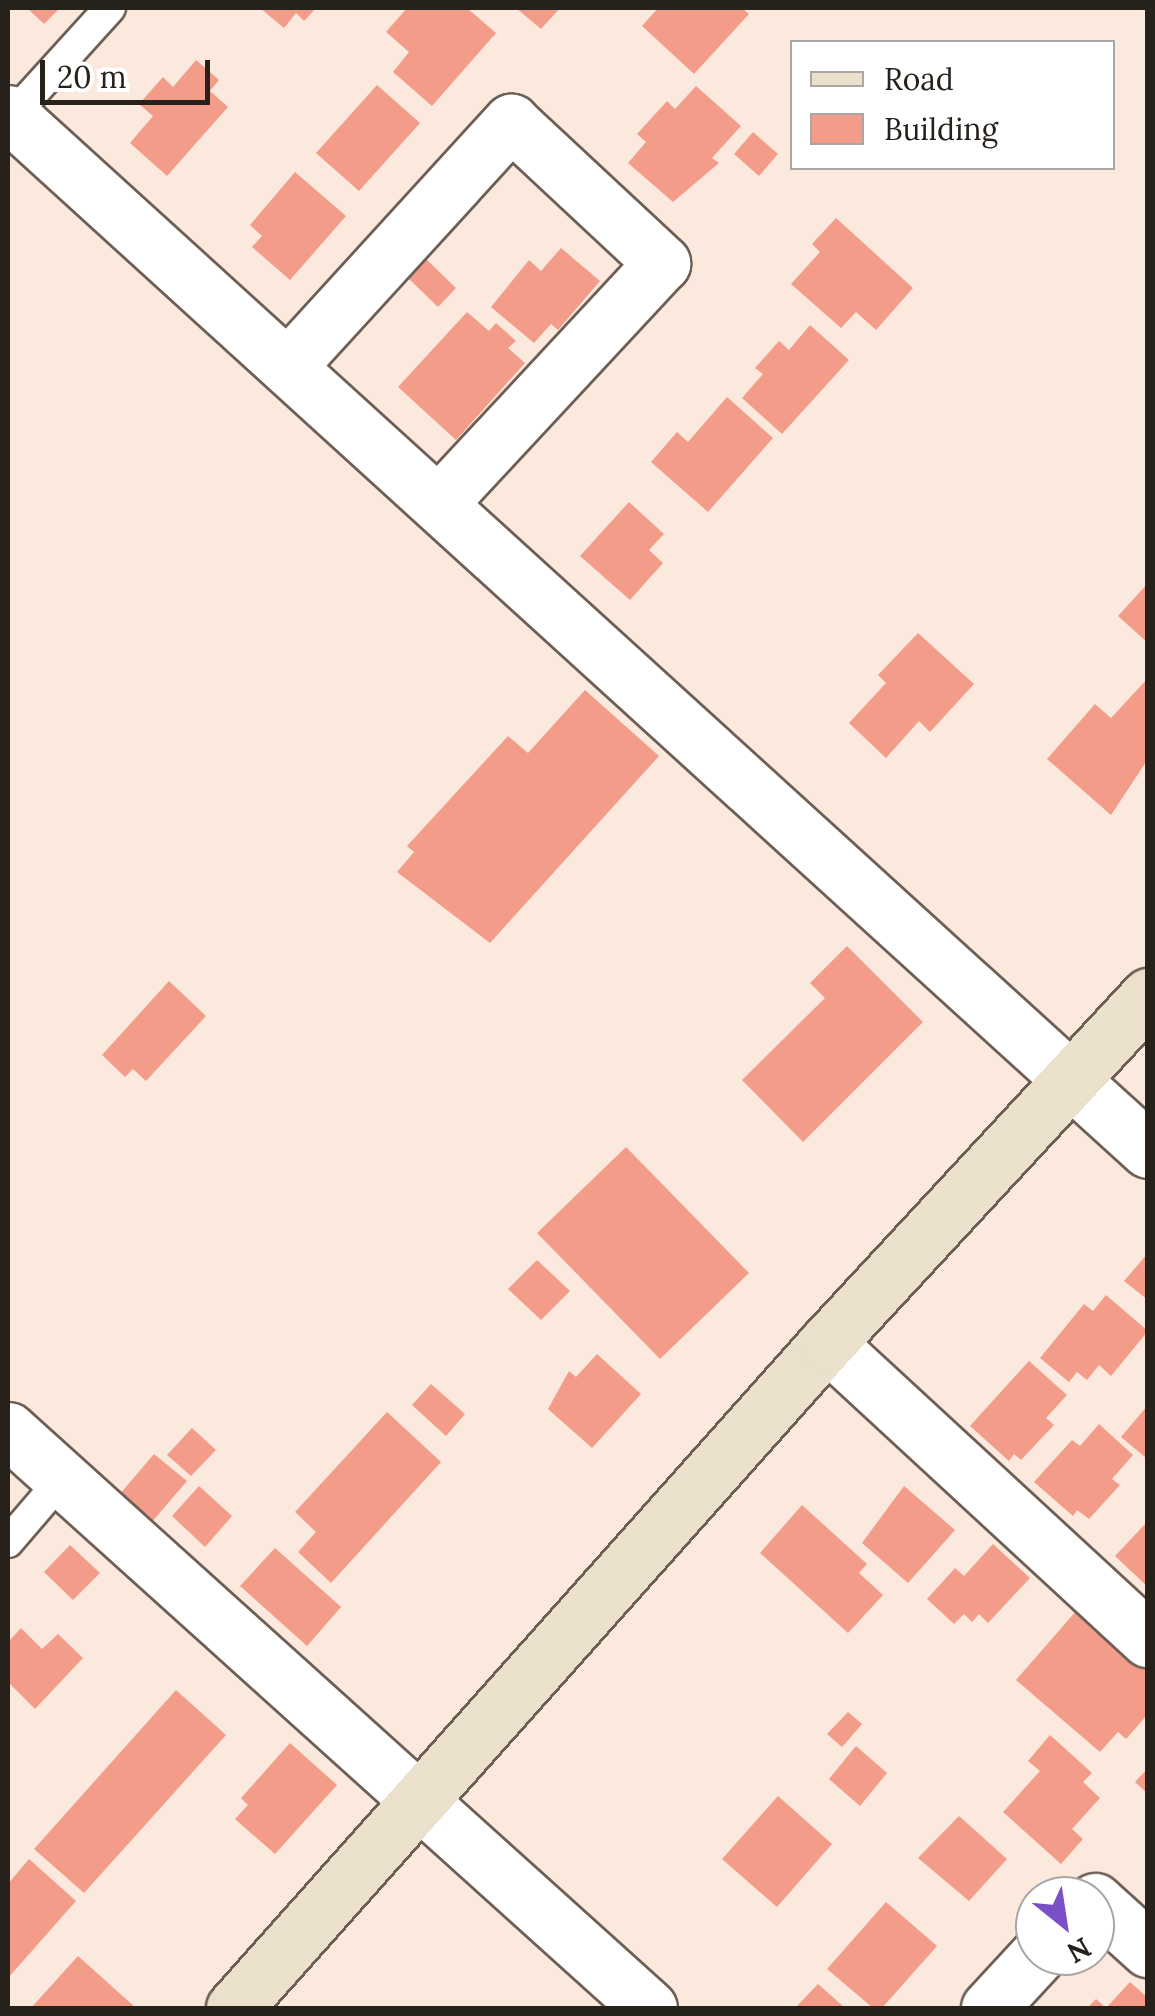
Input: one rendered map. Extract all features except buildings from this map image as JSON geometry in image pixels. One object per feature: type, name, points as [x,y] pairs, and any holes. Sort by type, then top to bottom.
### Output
[{"type":"street","points":[[10,114],[1148,1150]]},
{"type":"street","points":[[288,366],[510,122],[662,263],[439,502]]},
{"type":"street","points":[[234,2008],[420,1804],[827,1343],[1148,996]]},
{"type":"street","points":[[827,1343],[1148,1639]]},
{"type":"street","points":[[8,1430],[649,2008]]},
{"type":"street","points":[[1115,1918],[1148,1949]]},
{"type":"street","points":[[989,2008],[1019,1976]]},
{"type":"lane","points":[[10,114],[110,8]]},
{"type":"lane","points":[[8,1542],[62,1479]]}]
